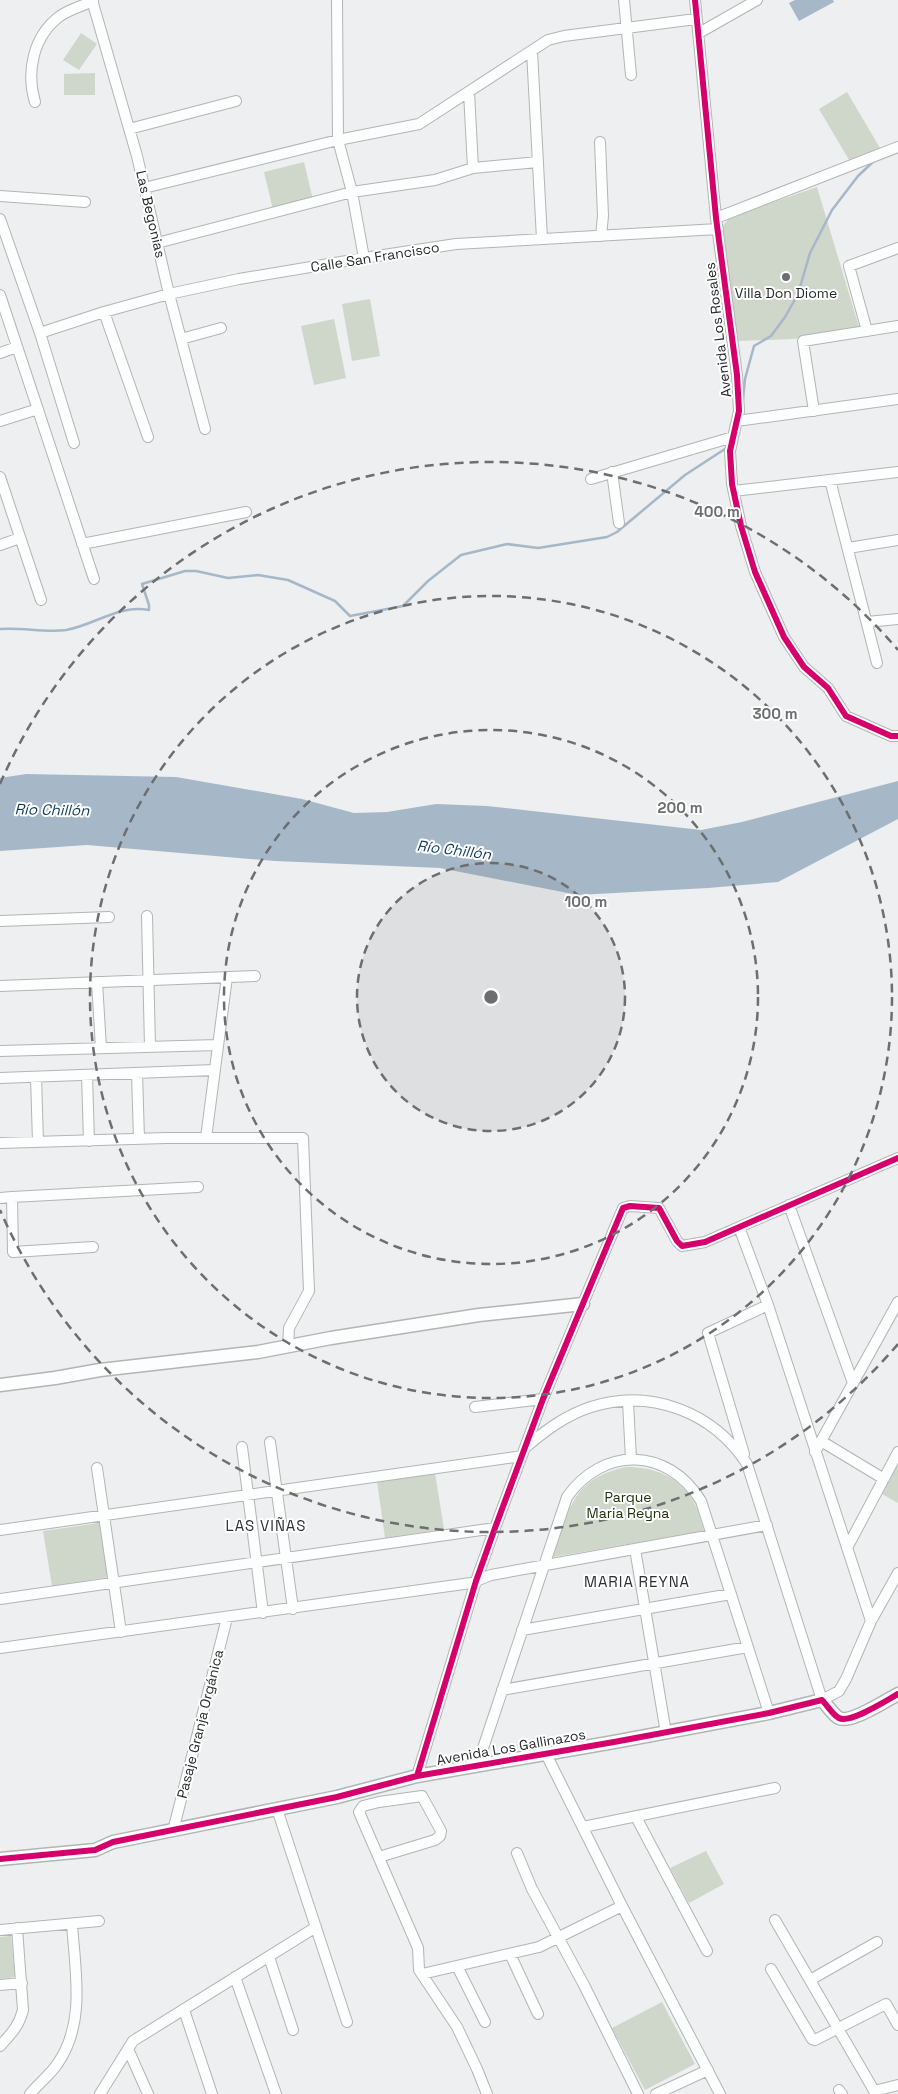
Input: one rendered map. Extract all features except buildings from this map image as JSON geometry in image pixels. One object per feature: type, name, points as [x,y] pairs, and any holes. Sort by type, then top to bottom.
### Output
[{"type":"street","points":[[35,102],[31,71],[33,57],[41,39],[60,16],[92,0]]},
{"type":"street","name":"Las Begonias","points":[[92,0],[129,129],[169,294],[205,430]]},
{"type":"street","points":[[337,0],[338,140],[352,192],[364,258]]},
{"type":"street","points":[[624,0],[631,75]]},
{"type":"street","name":"Avenida Los Rosales","points":[[695,0],[716,218],[737,375],[739,411],[730,451],[734,491],[755,572],[784,637],[804,667],[828,688],[846,716],[891,736],[898,736]]},
{"type":"street","points":[[698,33],[757,0]]},
{"type":"street","points":[[144,188],[338,140],[419,124],[548,40],[564,36],[696,19]]},
{"type":"street","points":[[532,51],[542,240]]},
{"type":"street","points":[[469,92],[473,168]]},
{"type":"street","points":[[129,129],[236,101]]},
{"type":"street","points":[[600,142],[603,216],[601,236]]},
{"type":"street","points":[[716,218],[898,148]]},
{"type":"street","points":[[157,243],[352,192],[434,180],[473,168],[538,162]]},
{"type":"street","points":[[0,196],[85,202]]},
{"type":"street","points":[[0,219],[40,333],[74,443]]},
{"type":"street","name":"Calle San Francisco","points":[[40,333],[104,312],[169,294],[239,279],[364,258],[456,244],[718,229]]},
{"type":"street","points":[[867,331],[849,266],[898,248]]},
{"type":"street","points":[[0,295],[94,579]]},
{"type":"street","points":[[104,312],[148,437]]},
{"type":"street","points":[[814,411],[803,341],[898,326]]},
{"type":"street","points":[[181,339],[220,328]]},
{"type":"street","points":[[0,353],[17,347]]},
{"type":"street","points":[[737,421],[898,399]]},
{"type":"street","points":[[0,421],[38,409]]},
{"type":"street","points":[[591,479],[733,437]]},
{"type":"street","points":[[612,472],[619,523]]},
{"type":"street","points":[[734,491],[898,472]]},
{"type":"street","points":[[1,480],[41,600]]},
{"type":"street","points":[[830,480],[877,663]]},
{"type":"street","points":[[82,544],[246,512]]},
{"type":"street","points":[[0,545],[20,538]]},
{"type":"street","points":[[848,548],[898,540]]},
{"type":"street","points":[[867,622],[898,619]]},
{"type":"street","points":[[147,916],[150,1047]]},
{"type":"street","points":[[0,921],[109,917]]},
{"type":"street","points":[[0,986],[256,976]]},
{"type":"street","points":[[206,1138],[227,977]]},
{"type":"street","points":[[97,982],[101,1048]]},
{"type":"street","points":[[0,1051],[218,1045]]},
{"type":"street","points":[[0,1078],[215,1070]]},
{"type":"street","points":[[137,1073],[139,1139]]},
{"type":"street","points":[[87,1075],[89,1141]]},
{"type":"street","points":[[36,1077],[38,1142]]},
{"type":"street","points":[[0,1143],[139,1139],[303,1138],[309,1291],[288,1328],[288,1346]]},
{"type":"street","points":[[416,1776],[476,1581],[495,1528],[543,1399],[623,1208],[630,1206],[659,1208],[677,1241],[682,1246],[705,1242],[898,1158]]},
{"type":"street","points":[[0,1198],[198,1188]]},
{"type":"street","points":[[12,1197],[13,1252],[93,1247]]},
{"type":"street","points":[[789,1205],[854,1383]]},
{"type":"street","points":[[739,1227],[768,1305],[871,1621]]},
{"type":"street","points":[[815,1452],[898,1302]]},
{"type":"street","points":[[0,1385],[100,1370],[258,1352],[479,1315],[583,1304]]},
{"type":"street","points":[[768,1305],[711,1330],[708,1334],[822,1700],[838,1718],[843,1719],[857,1716],[898,1694]]},
{"type":"street","points":[[476,1407],[543,1399]]},
{"type":"street","points":[[0,1530],[277,1491],[524,1452],[548,1428],[569,1416],[608,1402],[668,1405],[704,1420],[735,1446],[747,1464]]},
{"type":"street","points":[[628,1402],[631,1459]]},
{"type":"street","points":[[821,1441],[884,1479]]},
{"type":"street","points":[[270,1442],[293,1609]]},
{"type":"street","points":[[242,1447],[263,1613]]},
{"type":"street","points":[[847,1548],[898,1452]]},
{"type":"street","points":[[477,1766],[561,1511],[576,1485],[599,1468],[614,1462],[631,1459],[662,1465],[678,1474],[692,1487],[701,1501],[769,1713]]},
{"type":"street","points":[[97,1468],[121,1632]]},
{"type":"street","points":[[0,1648],[293,1609],[470,1583],[490,1575],[767,1525]]},
{"type":"street","points":[[0,1599],[495,1528]]},
{"type":"street","points":[[635,1549],[666,1732]]},
{"type":"street","points":[[822,1700],[839,1690],[846,1679],[871,1621],[898,1573]]},
{"type":"street","points":[[522,1630],[731,1594]]},
{"type":"street","name":"Pasaje Granja Orgánica","points":[[173,1831],[227,1618]]},
{"type":"street","points":[[502,1690],[748,1647]]},
{"type":"street","name":"Avenida Los Gallinazos","points":[[0,1859],[95,1850],[113,1842],[337,1797],[416,1776],[477,1766],[549,1760],[666,1732],[769,1713],[822,1700]]},
{"type":"street","points":[[549,1760],[622,1906],[720,2094]]},
{"type":"street","points":[[583,1827],[775,1788]]},
{"type":"street","points":[[379,1857],[435,1840],[440,1836],[441,1830],[422,1796],[379,1802],[360,1808],[359,1812],[418,1948],[419,1970],[456,2027],[487,2094]]},
{"type":"street","points":[[277,1809],[348,2022]]},
{"type":"street","points":[[636,1817],[707,1951]]},
{"type":"street","points":[[517,1853],[532,1889],[584,1985],[638,2094]]},
{"type":"street","points":[[422,1974],[540,1947],[622,1906]]},
{"type":"street","points":[[775,1920],[875,2092],[898,2085]]},
{"type":"street","points":[[0,1930],[99,1921]]},
{"type":"street","points":[[30,2094],[58,2063],[70,2040],[77,2009],[72,1924]]},
{"type":"street","points":[[100,2094],[133,2041],[316,1927]]},
{"type":"street","points":[[2,2043],[15,2031],[23,2010],[18,1928]]},
{"type":"street","points":[[810,1980],[877,1942]]},
{"type":"street","points":[[510,1954],[538,2014]]},
{"type":"street","points":[[269,1957],[293,2030]]},
{"type":"street","points":[[457,1966],[485,2022]]},
{"type":"street","points":[[771,1969],[812,2039],[815,2040],[886,2004],[898,2026]]},
{"type":"street","points":[[236,1978],[276,2094]]},
{"type":"street","points":[[0,1985],[22,1983]]},
{"type":"street","points":[[184,2010],[212,2094]]},
{"type":"street","points":[[128,2049],[148,2094]]},
{"type":"street","points":[[656,2094],[708,2070]]},
{"type":"green space","points":[[81,33],[97,44],[79,70],[63,60]]},
{"type":"green space","points":[[95,73],[95,95],[64,95],[64,74]]},
{"type":"green space","points":[[847,92],[880,148],[852,165],[819,109]]},
{"type":"green space","points":[[304,162],[314,204],[274,214],[264,172]]},
{"type":"green space","name":"Villa Don Diome","points":[[817,187],[859,327],[794,339],[738,341],[722,227],[730,217]]},
{"type":"green space","points":[[370,299],[380,356],[352,361],[342,304]]},
{"type":"green space","points":[[334,319],[346,378],[314,385],[301,326]]},
{"type":"green space","points":[[898,1464],[898,1503],[882,1494]]},
{"type":"green space","name":"Parque Maria Reyna","points":[[626,1467],[656,1471],[681,1485],[695,1505],[704,1531],[553,1557],[569,1511],[583,1488],[608,1472]]},
{"type":"green space","points":[[435,1473],[444,1529],[385,1538],[377,1481]]},
{"type":"green space","points":[[99,1523],[108,1577],[52,1586],[43,1531]]},
{"type":"green space","points":[[706,1851],[724,1884],[689,1903],[670,1868]]},
{"type":"green space","points":[[11,1936],[15,1977],[0,1979],[0,1937]]},
{"type":"green space","points":[[662,2002],[695,2064],[645,2090],[612,2028]]},
{"type":"water","points":[[795,0],[833,0],[834,2],[799,21],[789,3]]},
{"type":"water","name":"Río Chillón","points":[[26,774],[176,777],[302,799],[354,813],[387,812],[436,804],[487,806],[701,830],[742,822],[898,781],[898,819],[778,882],[578,895],[440,868],[275,861],[87,845],[0,851],[0,778]]},
{"type":"waterway","points":[[743,399],[745,379],[754,346],[771,336],[785,317],[798,294],[810,253],[832,210],[858,176],[874,161]]},
{"type":"waterway","points":[[0,629],[66,630],[117,612],[138,609],[149,610],[142,584],[185,571],[196,571],[228,578],[258,575],[288,580],[335,601],[350,616],[403,606],[428,581],[461,555],[507,544],[538,548],[607,537],[617,532],[685,475],[728,447]]},
{"type":"cycle path","points":[[695,0],[716,218],[737,375],[739,411],[730,451],[732,484],[741,526],[755,572],[784,637],[804,667],[828,688],[846,716],[891,736],[898,736]]},
{"type":"cycle path","points":[[417,1776],[476,1581],[495,1528],[543,1399],[623,1208],[630,1206],[659,1208],[677,1241],[682,1246],[705,1242],[898,1158]]},
{"type":"cycle path","points":[[0,1859],[95,1850],[113,1842],[337,1797],[417,1776],[769,1713],[822,1700],[837,1717],[851,1718],[898,1694]]},
{"type":"place","name":"Villa Don Diome","points":[[786,277]]},
{"type":"district","name":"LAS VIÑAS","points":[[266,1526]]},
{"type":"district","name":"MARIA REYNA","points":[[637,1582]]}]
